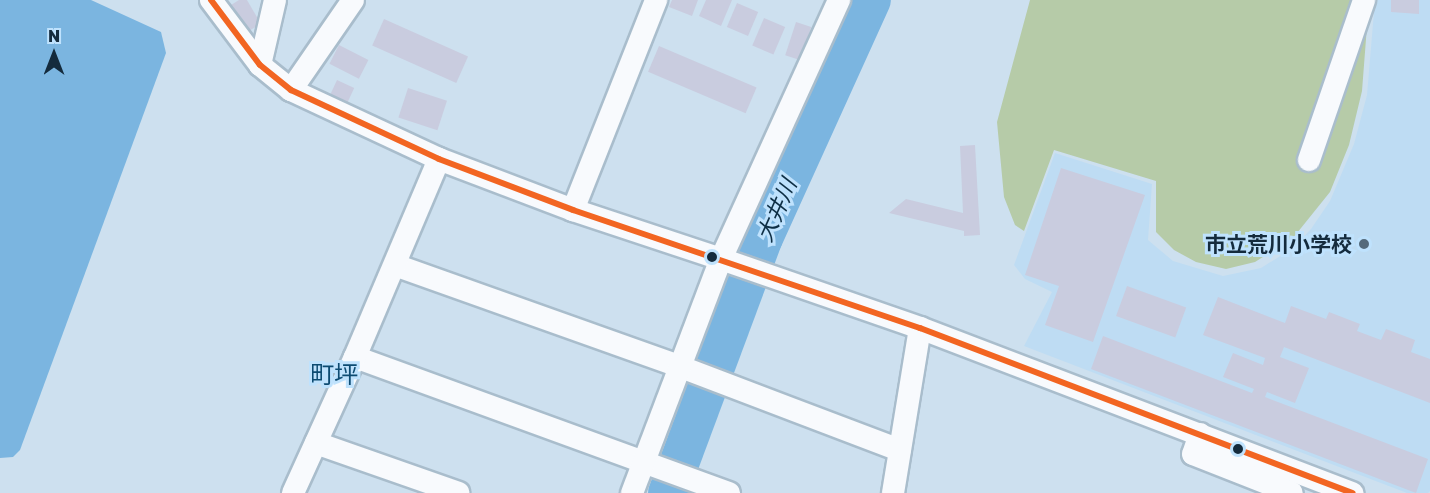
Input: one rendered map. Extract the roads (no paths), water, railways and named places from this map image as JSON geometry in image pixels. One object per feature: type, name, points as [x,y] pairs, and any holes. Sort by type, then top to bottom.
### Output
[{"type":"street","points":[[211,0],[260,65],[291,90],[440,159],[573,210],[920,328],[1353,493]]},
{"type":"street","points":[[260,65],[275,0]]},
{"type":"street","points":[[291,90],[353,0]]},
{"type":"street","points":[[573,210],[656,0]]},
{"type":"street","points":[[632,493],[722,259],[839,0]]},
{"type":"street","points":[[1309,160],[1364,0]]},
{"type":"street","points":[[293,493],[356,357],[440,159]]},
{"type":"street","points":[[395,265],[681,367],[900,450]]},
{"type":"street","points":[[893,493],[920,328]]},
{"type":"street","points":[[356,357],[729,493]]},
{"type":"street","points":[[1200,434],[1193,454],[1292,493]]},
{"type":"street","points":[[316,443],[459,493]]},
{"type":"water","points":[[0,0],[91,0],[161,32],[166,53],[20,450],[13,457],[0,458]]},
{"type":"waterway","name":"大井川","points":[[668,493],[763,238],[871,0]]},
{"type":"place","name":"市立荒川小学校","points":[[1364,244]]},
{"type":"district","name":"町坪","points":[[334,374]]}]
